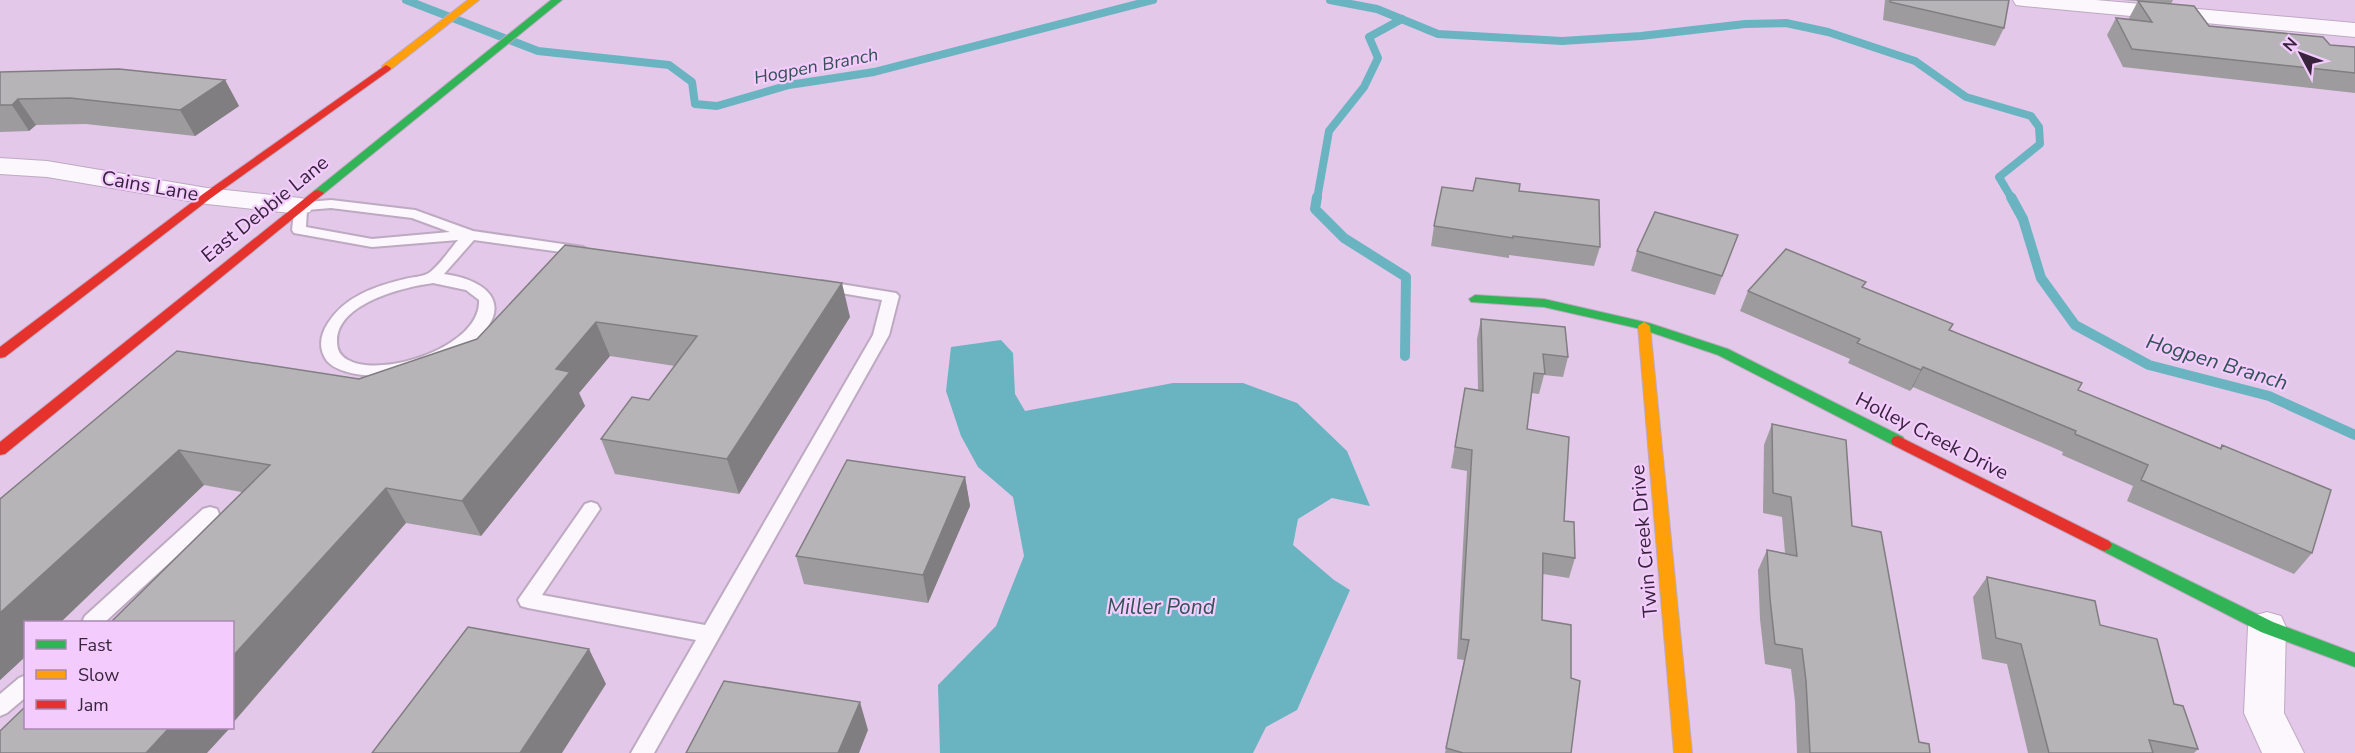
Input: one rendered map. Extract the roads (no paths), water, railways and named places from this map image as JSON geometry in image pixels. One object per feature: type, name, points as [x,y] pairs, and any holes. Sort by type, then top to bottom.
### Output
[{"type":"main road","name":"East Debbie Lane","points":[[0,354],[207,196],[372,79],[474,0]]},
{"type":"main road","name":"East Debbie Lane","points":[[0,450],[557,0]]},
{"type":"main road","name":"Holley Creek Drive","points":[[1474,299],[1544,303],[1644,326],[1723,352],[2267,627],[2355,660]]},
{"type":"main road","name":"Twin Creek Drive","points":[[1644,326],[1683,753]]},
{"type":"street","points":[[2024,0],[2355,30]]},
{"type":"street","points":[[2235,0],[2253,21]]},
{"type":"street","name":"Cains Lane","points":[[0,166],[47,169],[207,196],[300,206]]},
{"type":"street","points":[[2267,627],[2264,713],[2283,753]]},
{"type":"lane","points":[[470,235],[372,243],[299,230],[300,206],[331,204],[415,214],[470,235],[603,254]]},
{"type":"lane","points":[[433,278],[455,279],[471,284],[483,293],[486,306],[482,320],[471,335],[452,349],[402,368],[375,371],[352,368],[335,360],[328,347],[330,332],[341,316],[359,302],[382,290],[408,282],[433,278],[470,235]]},
{"type":"lane","points":[[642,753],[881,335],[891,296],[810,284]]},
{"type":"lane","points":[[591,509],[528,600],[710,634]]},
{"type":"lane","points":[[93,621],[210,514]]},
{"type":"lane","points":[[0,707],[24,686]]},
{"type":"water","name":"Miller Pond","points":[[1001,340],[1013,353],[1015,394],[1025,411],[1173,383],[1243,383],[1297,403],[1347,451],[1370,506],[1332,498],[1298,519],[1293,545],[1334,580],[1350,590],[1297,710],[1266,727],[1253,753],[940,753],[938,685],[996,626],[1024,556],[1013,497],[978,467],[961,436],[946,391],[951,347]]},
{"type":"waterway","name":"Hogpen Branch","points":[[406,0],[538,51],[669,65],[692,82],[695,104],[717,106],[789,85],[874,72],[1153,0]]},
{"type":"waterway","name":"Hogpen Branch","points":[[1330,0],[1377,9],[1402,19]]},
{"type":"waterway","points":[[1317,199],[1329,131],[1364,87],[1378,58],[1369,37],[1402,19]]},
{"type":"waterway","name":"Hogpen Branch","points":[[1402,19],[1438,34],[1562,41],[1641,36],[1745,24],[1786,23],[1828,32],[1915,61],[1966,97],[2031,116],[2039,127],[2040,144],[1999,177],[2012,199]]},
{"type":"waterway","points":[[1317,197],[1315,209],[1344,238],[1406,277],[1405,356]]},
{"type":"waterway","name":"Hogpen Branch","points":[[2011,197],[2023,219],[2041,278],[2075,325],[2149,365],[2269,396],[2355,435]]}]
